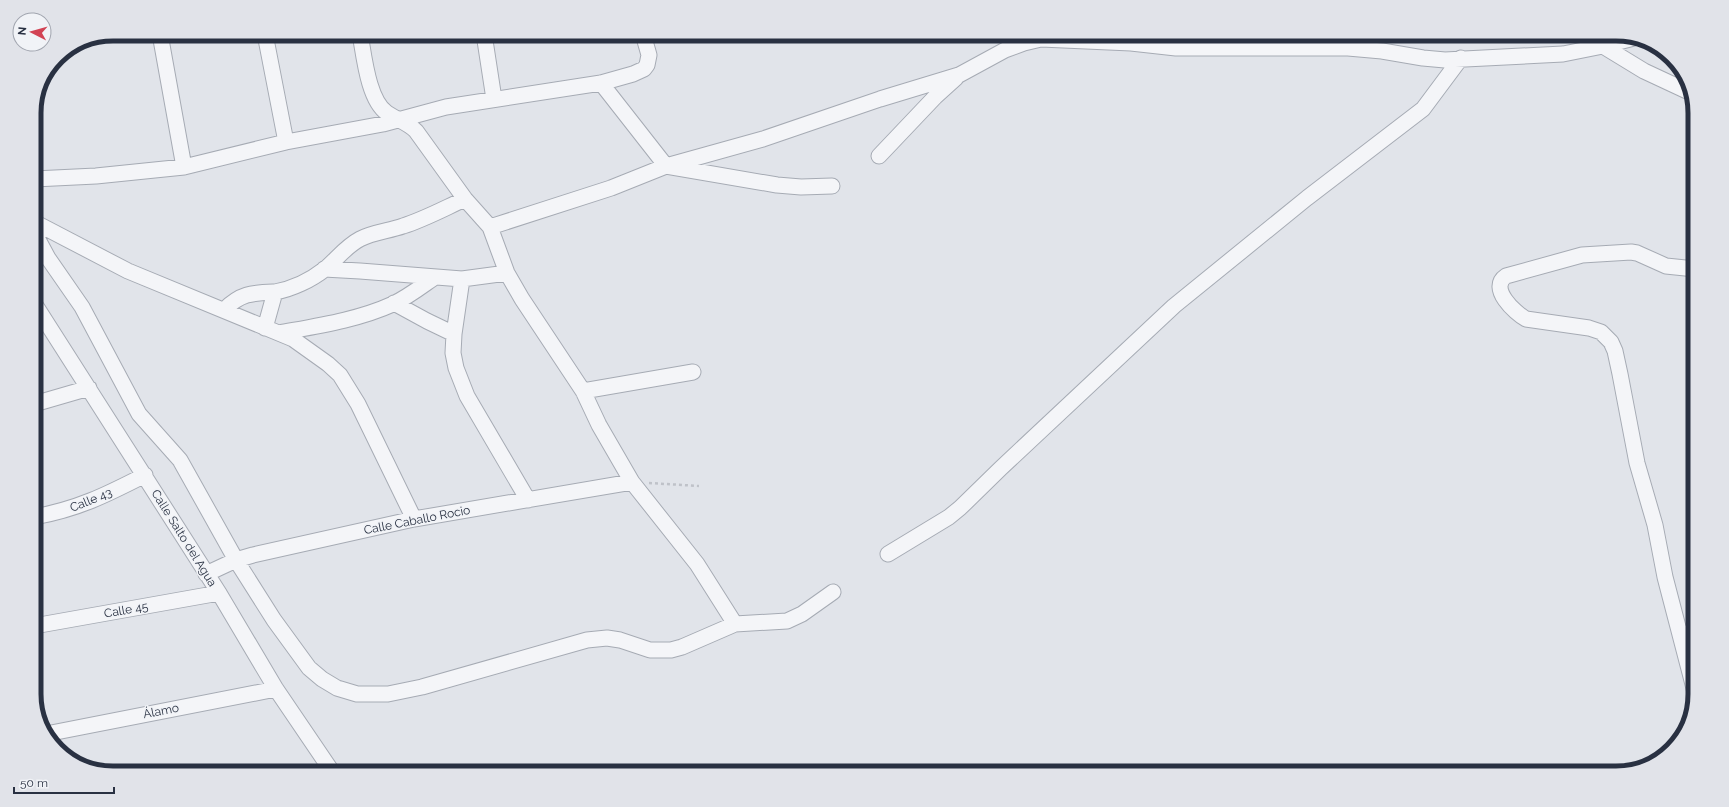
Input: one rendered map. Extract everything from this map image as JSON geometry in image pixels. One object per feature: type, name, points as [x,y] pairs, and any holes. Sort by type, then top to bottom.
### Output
[{"type":"street","points":[[161,41],[184,167]]},
{"type":"street","points":[[265,41],[286,142]]},
{"type":"street","points":[[361,41],[370,83],[376,99],[386,112],[409,124],[416,131],[466,199],[490,227],[507,273],[522,299],[583,391],[599,425],[632,482],[688,552],[735,624]]},
{"type":"street","points":[[485,41],[494,99]]},
{"type":"street","points":[[41,179],[117,174],[184,167],[286,142],[369,127],[446,107],[601,83],[633,74],[644,69],[647,65],[649,55],[645,41]]},
{"type":"street","points":[[490,227],[611,188],[666,166],[763,139],[880,99],[959,75],[1005,50],[1032,41]]},
{"type":"street","points":[[1096,41],[1123,42],[1176,48],[1348,48],[1445,60],[1563,54],[1622,41]]},
{"type":"street","points":[[1604,46],[1644,71],[1684,90]]},
{"type":"street","points":[[888,554],[949,517],[960,508],[1174,306],[1307,198],[1423,109],[1461,58]]},
{"type":"street","points":[[879,156],[935,97],[959,75]]},
{"type":"street","points":[[601,83],[666,166],[777,185],[801,187],[832,186]]},
{"type":"street","points":[[224,310],[231,303],[245,294],[288,290],[324,270],[341,252],[360,239],[369,235],[404,226],[466,199]]},
{"type":"street","points":[[41,226],[128,271],[294,339],[310,350],[340,375],[349,387],[389,465],[414,519]]},
{"type":"street","points":[[41,245],[48,258],[82,307],[139,414],[180,460],[236,560],[274,620],[310,668],[322,679],[338,688],[357,694],[388,694],[422,687],[587,640],[599,638],[620,640],[650,650],[671,650],[682,647],[735,624],[787,620],[802,614],[833,592]]},
{"type":"street","points":[[1688,268],[1666,266],[1637,253],[1631,252],[1582,254],[1506,276],[1502,278],[1500,287],[1503,296],[1526,320],[1589,328],[1601,332],[1611,342],[1620,374],[1637,463],[1655,526],[1665,577],[1688,633]]},
{"type":"street","points":[[324,270],[462,278],[507,273]]},
{"type":"street","points":[[279,333],[334,322],[368,313],[394,303],[435,277]]},
{"type":"street","points":[[462,278],[454,334],[453,353],[456,368],[467,396],[528,500]]},
{"type":"street","points":[[265,328],[275,292]]},
{"type":"street","points":[[394,303],[454,334]]},
{"type":"street","name":"Calle Salto del Agua","points":[[41,314],[219,593],[276,689],[328,766]]},
{"type":"street","points":[[583,391],[693,372]]},
{"type":"street","points":[[41,402],[89,388]]},
{"type":"street","name":"Calle 43","points":[[41,516],[57,513],[99,499],[145,475]]},
{"type":"street","name":"Calle Caballo Rocio","points":[[206,574],[236,560],[253,555],[414,519],[632,482]]},
{"type":"street","name":"Calle 45","points":[[41,625],[219,593]]},
{"type":"street","name":"Álamo","points":[[53,733],[276,689]]},
{"type":"path","points":[[632,482],[699,486]]}]
